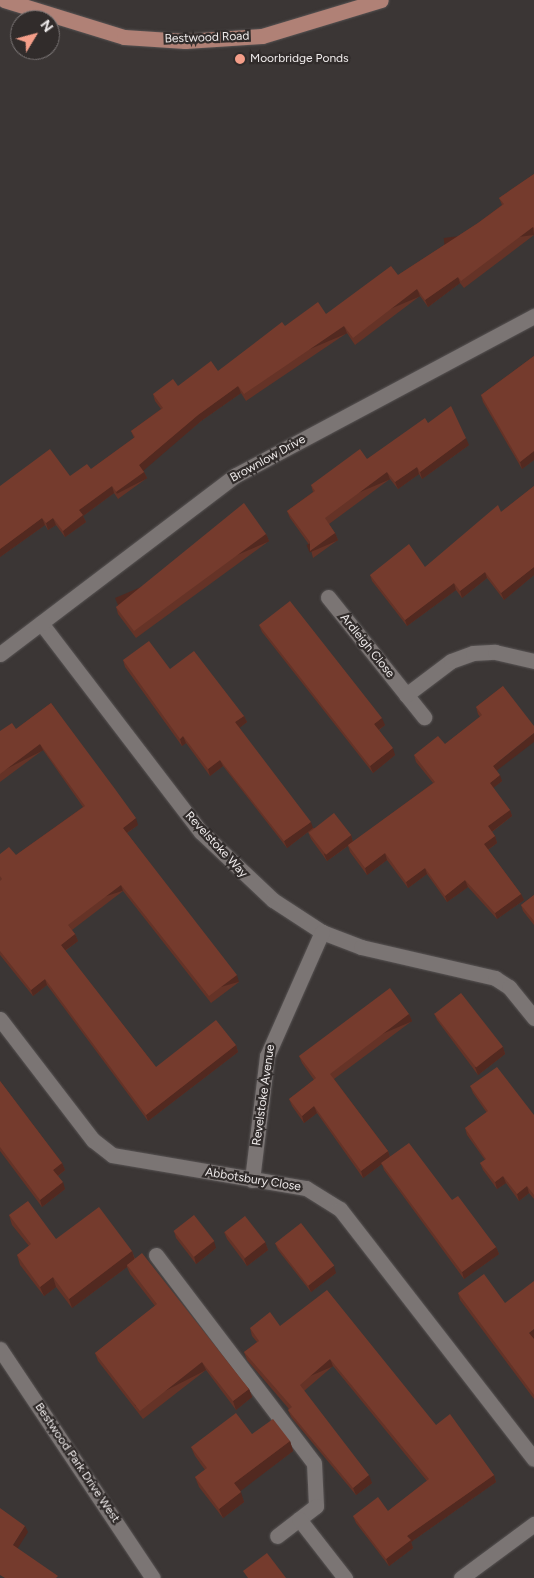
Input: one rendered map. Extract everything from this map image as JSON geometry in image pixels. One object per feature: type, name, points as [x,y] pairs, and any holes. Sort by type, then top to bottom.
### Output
[{"type":"main road","name":"Bestwood Road","points":[[4,0],[124,37],[185,41],[262,36],[381,0]]},
{"type":"street","name":"Brownlow Drive","points":[[0,654],[236,475],[534,316]]},
{"type":"street","name":"Ardleigh Close","points":[[328,597],[424,717]]},
{"type":"street","name":"Revelstoke Way","points":[[41,623],[207,839],[265,894],[322,932],[385,953],[495,978],[509,987],[534,1018]]},
{"type":"street","points":[[406,695],[451,661],[473,653],[495,652],[534,661]]},
{"type":"street","name":"Revelstoke Avenue","points":[[252,1180],[267,1056],[322,932]]},
{"type":"street","name":"Abbotsbury Close","points":[[0,1019],[93,1140],[112,1156],[306,1188],[340,1209],[534,1459]]},
{"type":"street","points":[[156,1255],[314,1463],[316,1506],[277,1536]]},
{"type":"street","name":"Bestwood Park Drive West","points":[[0,1349],[153,1578]]},
{"type":"street","points":[[299,1519],[345,1578]]},
{"type":"street","points":[[461,1578],[534,1524]]},
{"type":"building","points":[[534,174],[534,228],[461,281],[458,277],[425,300],[417,289],[353,338],[344,326],[244,394],[238,386],[198,415],[139,465],[144,472],[116,492],[112,486],[79,510],[83,515],[63,531],[53,518],[46,523],[42,518],[0,549],[0,486],[50,449],[70,476],[87,464],[91,469],[135,437],[131,431],[163,408],[153,394],[173,379],[178,386],[211,361],[218,371],[282,322],[285,326],[318,302],[326,314],[391,266],[398,275],[504,204],[499,198]]},
{"type":"building","points":[[534,356],[534,451],[520,462],[481,395]]},
{"type":"building","points":[[451,406],[466,438],[420,472],[417,467],[395,482],[387,472],[325,518],[335,533],[310,551],[310,542],[287,511],[315,491],[311,485],[360,449],[367,459],[425,418],[428,423]]},
{"type":"building","points":[[534,486],[534,567],[501,593],[485,572],[460,591],[454,583],[405,620],[370,575],[409,544],[425,567],[498,505],[501,512]]},
{"type":"building","points":[[244,503],[266,534],[134,631],[116,607]]},
{"type":"building","points":[[290,601],[382,718],[374,724],[393,748],[370,766],[259,625]]},
{"type":"building","points":[[149,641],[170,669],[194,651],[244,716],[235,722],[311,822],[284,841],[220,760],[208,769],[183,736],[180,739],[123,660]]},
{"type":"building","points":[[503,686],[534,726],[534,733],[493,766],[500,775],[490,783],[510,810],[488,826],[495,836],[484,844],[521,894],[495,913],[465,880],[445,896],[425,868],[406,882],[385,853],[365,868],[348,845],[435,782],[414,755],[438,736],[445,744],[482,715],[476,707]]},
{"type":"building","points":[[51,703],[136,818],[123,828],[237,975],[209,996],[121,885],[68,925],[75,934],[61,945],[156,1067],[216,1020],[236,1045],[146,1115],[45,979],[31,990],[0,951],[0,881],[2,879],[0,876],[0,854],[9,847],[16,855],[85,806],[40,744],[0,774],[0,731],[12,723],[16,729]]},
{"type":"building","points":[[334,813],[351,835],[326,855],[309,833]]},
{"type":"building","points":[[534,895],[534,921],[521,905]]},
{"type":"building","points":[[390,988],[409,1014],[330,1074],[388,1151],[361,1171],[314,1106],[302,1116],[289,1099],[316,1078],[299,1056]]},
{"type":"building","points":[[461,993],[503,1047],[476,1068],[434,1014]]},
{"type":"building","points":[[497,1067],[534,1115],[534,1195],[527,1186],[517,1194],[503,1176],[495,1182],[480,1163],[486,1159],[465,1128],[488,1111],[470,1086]]},
{"type":"building","points":[[0,1081],[62,1163],[53,1170],[63,1182],[40,1200],[0,1147]]},
{"type":"building","points":[[409,1143],[452,1200],[458,1196],[496,1247],[462,1272],[381,1163]]},
{"type":"building","points":[[28,1201],[56,1239],[99,1207],[132,1251],[69,1299],[53,1277],[40,1287],[17,1255],[31,1244],[9,1215]]},
{"type":"building","points":[[194,1215],[214,1241],[194,1257],[174,1231]]},
{"type":"building","points":[[245,1216],[265,1242],[245,1258],[225,1232]]},
{"type":"building","points":[[301,1223],[334,1266],[308,1286],[275,1243]]},
{"type":"building","points":[[142,1253],[249,1389],[233,1401],[202,1362],[140,1411],[95,1353],[157,1304],[127,1265]]},
{"type":"building","points":[[484,1274],[505,1303],[534,1281],[534,1329],[529,1333],[534,1339],[534,1395],[458,1293]]},
{"type":"building","points":[[327,1290],[436,1425],[450,1414],[494,1475],[407,1536],[411,1540],[386,1559],[353,1516],[378,1497],[388,1511],[429,1479],[330,1359],[300,1385],[369,1475],[353,1488],[288,1410],[292,1407],[244,1352],[259,1341],[250,1328],[270,1312],[280,1326]]},
{"type":"building","points":[[236,1413],[252,1434],[273,1419],[290,1441],[234,1483],[241,1492],[219,1509],[195,1477],[207,1468],[191,1447]]},
{"type":"building","points":[[0,1508],[25,1526],[13,1545],[58,1576],[56,1578],[5,1578],[0,1575]]},
{"type":"building","points":[[267,1553],[286,1578],[248,1578],[243,1571]]},
{"type":"place","name":"Moorbridge Ponds","points":[[240,59]]}]
